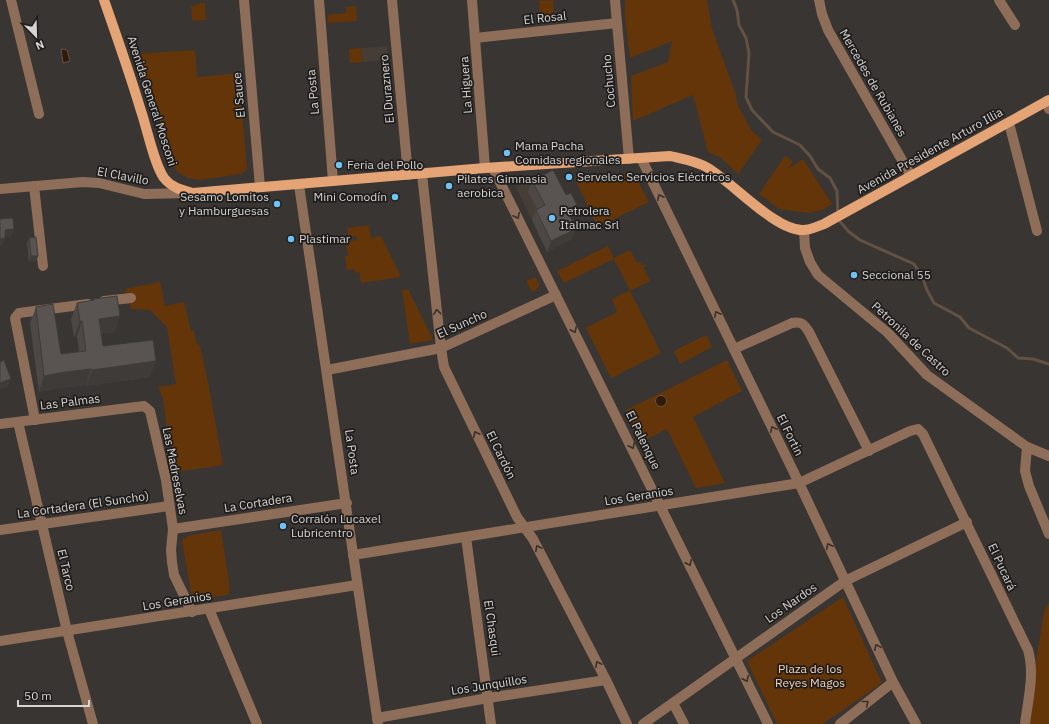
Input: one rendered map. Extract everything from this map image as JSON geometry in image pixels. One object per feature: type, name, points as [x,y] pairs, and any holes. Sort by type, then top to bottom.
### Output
[{"type":"main road","name":"Avenida General Mosconi","points":[[104,0],[133,83],[161,173],[168,182],[175,187],[193,193]]},
{"type":"main road","name":"Avenida Presidente Arturo Illia","points":[[804,230],[824,224],[910,176],[1048,103]]},
{"type":"main road","points":[[193,193],[489,168],[670,156],[690,160],[707,168],[723,178],[780,223],[792,228],[804,230]]},
{"type":"street","points":[[12,0],[39,114]]},
{"type":"street","name":"El Sauce","points":[[244,0],[260,187]]},
{"type":"street","name":"La Posta","points":[[319,0],[333,181]]},
{"type":"street","name":"El Duraznero","points":[[392,0],[408,175]]},
{"type":"street","name":"La Higuera","points":[[472,0],[489,168]]},
{"type":"street","name":"Cochucho","points":[[615,0],[629,159]]},
{"type":"street","name":"Mercedes de Rubianes","points":[[819,0],[828,30],[910,176]]},
{"type":"street","points":[[1000,0],[1015,25]]},
{"type":"street","name":"El Rosal","points":[[475,38],[616,23]]},
{"type":"street","points":[[1009,123],[1037,231]]},
{"type":"street","name":"El Fortin","points":[[641,158],[799,483],[893,682],[916,724]]},
{"type":"street","name":"El Palenque","points":[[489,168],[556,295],[768,724]]},
{"type":"street","name":"El Cardón","points":[[422,174],[444,367],[517,517],[533,539],[606,680],[627,724]]},
{"type":"street","name":"El Clavillo","points":[[0,190],[82,182],[99,183],[144,194],[193,193]]},
{"type":"street","name":"La Posta","points":[[299,184],[378,721]]},
{"type":"street","points":[[34,186],[43,266]]},
{"type":"street","name":"Petronila de Castro","points":[[804,230],[805,248],[810,262],[818,275],[888,333],[927,375],[1027,447],[1049,456]]},
{"type":"street","name":"El Suncho","points":[[327,370],[441,348],[556,295]]},
{"type":"street","points":[[35,420],[15,318],[19,313],[131,298]]},
{"type":"street","points":[[734,349],[792,323],[798,322],[804,324],[869,451]]},
{"type":"street","name":"Las Palmas","points":[[0,424],[144,406]]},
{"type":"street","name":"Las Madreselvas","points":[[144,406],[150,411],[166,480],[173,529],[171,550],[174,575],[192,612]]},
{"type":"street","name":"El Tarco","points":[[18,422],[67,631],[93,724]]},
{"type":"street","name":"Los Geranios","points":[[353,555],[799,483],[910,431],[918,429]]},
{"type":"street","name":"El Pucará","points":[[918,429],[923,434],[967,522],[1028,650],[1031,660],[1032,674],[1025,724]]},
{"type":"street","points":[[1027,447],[1025,471],[1029,486],[1049,534]]},
{"type":"street","name":"La Cortadera","points":[[173,529],[347,503]]},
{"type":"street","name":"La Cortadera (El Suncho)","points":[[0,530],[169,506]]},
{"type":"street","name":"Los Nardos","points":[[643,724],[845,581],[967,522]]},
{"type":"street","name":"El Chasqui","points":[[466,537],[491,724]]},
{"type":"street","name":"Los Geranios","points":[[0,641],[358,585]]},
{"type":"street","points":[[209,609],[257,724]]},
{"type":"street","name":"Los Junquillos","points":[[378,721],[488,698],[606,680]]},
{"type":"street","points":[[840,724],[893,682]]},
{"type":"street","points":[[673,703],[684,724]]},
{"type":"shaded area","points":[[387,46],[388,60],[363,62],[361,48]]},
{"type":"shaded area","points":[[61,49],[67,50],[70,61],[63,63]]},
{"type":"shaded area","points":[[555,178],[532,220],[515,186],[518,181]]},
{"type":"shaded area","points":[[661,395],[665,397],[667,401],[665,405],[661,407],[657,405],[655,401],[657,397]]},
{"type":"green space","points":[[553,0],[554,19],[540,20],[539,1]]},
{"type":"green space","points":[[625,0],[707,0],[712,29],[735,92],[738,106],[751,130],[762,140],[738,174],[721,158],[708,152],[693,95],[633,121],[631,76],[668,62],[672,41],[630,58],[625,18]]},
{"type":"green space","points":[[205,3],[206,20],[192,21],[191,6]]},
{"type":"green space","points":[[356,6],[357,21],[328,23],[328,15],[346,13],[346,7]]},
{"type":"green space","points":[[361,48],[363,62],[350,63],[349,49]]},
{"type":"green space","points":[[195,50],[197,77],[239,73],[247,169],[241,174],[201,180],[188,178],[175,169],[153,99],[136,54]]},
{"type":"green space","points":[[785,156],[793,161],[788,169],[803,159],[832,204],[822,210],[809,213],[779,209],[759,194]]},
{"type":"green space","points":[[630,173],[635,176],[649,202],[598,227],[574,177]]},
{"type":"green space","points":[[369,225],[371,238],[381,236],[401,277],[361,283],[359,272],[355,273],[354,269],[347,270],[345,256],[348,256],[346,242],[357,240],[356,236],[349,237],[347,228]]},
{"type":"green space","points":[[608,246],[614,258],[630,250],[637,263],[640,262],[642,265],[645,264],[646,266],[643,267],[650,281],[630,291],[661,353],[611,378],[586,328],[617,312],[612,299],[630,290],[614,259],[564,283],[557,271]]},
{"type":"green space","points":[[535,277],[539,284],[537,290],[532,292],[526,281]]},
{"type":"green space","points":[[160,282],[165,306],[184,302],[191,331],[194,331],[196,342],[200,346],[223,465],[177,472],[166,423],[163,398],[158,387],[176,384],[167,327],[150,310],[131,309],[125,289]]},
{"type":"green space","points":[[408,289],[433,340],[410,344],[402,290]]},
{"type":"green space","points":[[706,335],[712,347],[680,364],[674,351]]},
{"type":"green space","points":[[727,360],[742,391],[693,417],[725,483],[696,488],[667,429],[641,442],[626,410]]},
{"type":"green space","points":[[221,530],[230,589],[228,595],[197,599],[191,593],[182,541],[187,536]]},
{"type":"green space","name":"Plaza de los Reyes Magos","points":[[843,597],[882,683],[823,724],[777,724],[747,661]]},
{"type":"green space","points":[[1049,603],[1049,724],[1026,724],[1044,612]]},
{"type":"building","name":"Petrolera Italmac Srl","points":[[553,170],[566,195],[571,193],[577,205],[567,210],[576,229],[551,241],[536,210],[545,205],[532,181]]},
{"type":"building","points":[[13,218],[14,229],[5,230],[5,238],[0,239],[0,219]]},
{"type":"building","points":[[36,237],[38,256],[31,256],[29,238]]},
{"type":"building","points":[[117,296],[120,316],[99,319],[103,346],[153,340],[156,361],[44,376],[36,307],[53,304],[61,354],[86,351],[82,321],[80,321],[77,303]]},
{"type":"building","points":[[4,360],[11,379],[0,383],[0,362]]},
{"type":"waterway","points":[[733,0],[737,10],[739,25],[746,38],[749,53],[746,97],[752,110],[773,132],[800,145],[810,156],[818,169],[830,178],[837,191],[838,219],[848,231],[860,240],[914,264],[922,276],[934,303],[960,317],[969,328],[1007,348],[1018,358],[1033,359],[1049,364]]},
{"type":"place","name":"Mama Pacha Comidas regionales","points":[[507,153]]},
{"type":"place","name":"Feria del Pollo","points":[[339,165]]},
{"type":"place","name":"Servelec Servicios Eléctricos","points":[[569,177]]},
{"type":"place","name":"Pilates Gimnasia aerobica","points":[[449,186]]},
{"type":"place","name":"Mini Comodín","points":[[395,197]]},
{"type":"place","name":"Sesamo Lomitos y Hamburguesas","points":[[277,204]]},
{"type":"place","name":"Petrolera Italmac Srl","points":[[552,218]]},
{"type":"place","name":"Plastimar","points":[[291,239]]},
{"type":"place","name":"Seccional 55","points":[[854,275]]},
{"type":"place","name":"Corralón Lucaxel Lubricentro","points":[[283,526]]}]
